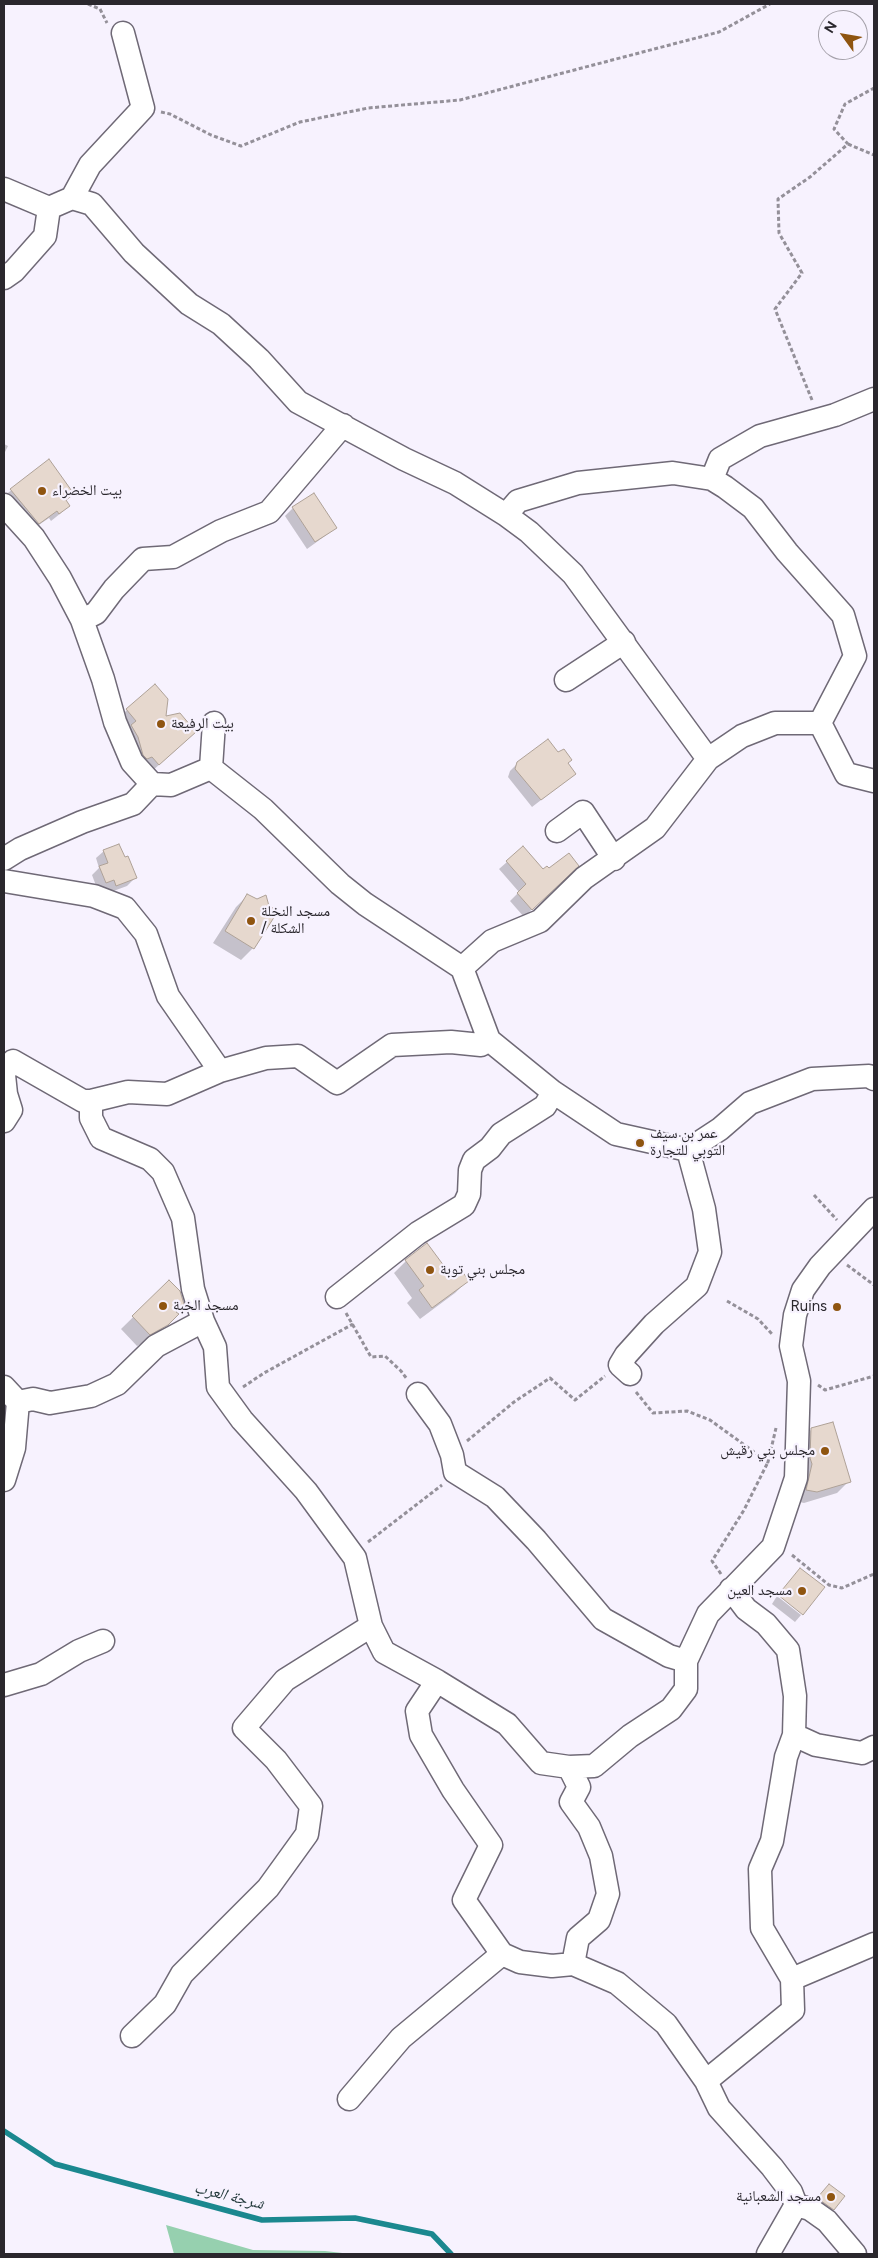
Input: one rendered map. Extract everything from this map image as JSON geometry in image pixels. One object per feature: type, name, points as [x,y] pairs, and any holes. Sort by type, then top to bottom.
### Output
[{"type":"street","points":[[4,189],[49,208],[72,198],[90,165],[143,108],[123,33]]},
{"type":"street","points":[[72,198],[92,204],[134,253],[189,304],[221,324],[259,359],[298,402],[404,459],[456,483],[529,532],[573,574],[708,759]]},
{"type":"street","points":[[4,278],[14,271],[45,236],[49,208]]},
{"type":"street","points":[[712,479],[720,459],[760,436],[820,419],[874,399]]},
{"type":"street","points":[[82,620],[96,613],[114,588],[143,559],[173,557],[221,532],[269,512],[343,425]]},
{"type":"street","points":[[506,515],[518,501],[578,483],[673,473],[712,479],[753,508],[787,552],[843,615],[855,656],[820,724]]},
{"type":"street","points":[[4,505],[34,538],[60,578],[82,620],[115,722],[132,762],[152,784],[171,785],[211,768]]},
{"type":"street","points":[[566,680],[624,642]]},
{"type":"street","points":[[211,768],[214,723]]},
{"type":"street","points":[[462,968],[492,941],[540,921],[584,878],[614,859],[655,828],[708,759],[742,736],[775,723],[820,724]]},
{"type":"street","points":[[820,724],[846,774],[874,781]]},
{"type":"street","points":[[211,768],[263,809],[352,894],[462,968],[489,1040],[554,1092],[616,1134],[688,1150],[720,1129],[750,1103],[812,1079],[872,1073]]},
{"type":"street","points":[[4,859],[20,849],[82,822],[133,804],[152,784]]},
{"type":"street","points":[[557,831],[583,812],[614,859]]},
{"type":"street","points":[[4,881],[94,896],[125,908],[146,934],[168,996],[220,1071]]},
{"type":"street","points":[[4,1121],[11,1110],[6,1094],[6,1065],[83,1101],[91,1101],[128,1092],[167,1094],[220,1071],[266,1058],[298,1056],[337,1083],[392,1045],[451,1042],[481,1045],[489,1040]]},
{"type":"street","points":[[337,1297],[418,1233],[464,1205],[470,1194],[470,1170],[474,1160],[490,1148],[501,1134],[545,1106],[554,1092]]},
{"type":"street","points":[[91,1101],[91,1118],[101,1138],[150,1158],[163,1172],[183,1218],[193,1289],[203,1321],[215,1347],[218,1387],[242,1420],[306,1491],[355,1558],[370,1626],[384,1652],[437,1681],[507,1724],[542,1763],[569,1767],[594,1766],[630,1736],[671,1709],[686,1689],[686,1661],[708,1614],[773,1547],[796,1478],[799,1381],[791,1346],[795,1315],[803,1290],[833,1250],[874,1209]]},
{"type":"street","points":[[625,1370],[626,1355],[654,1324],[697,1286],[710,1252],[704,1209],[688,1150]]},
{"type":"street","points":[[4,1480],[14,1448],[11,1394],[50,1403],[91,1396],[117,1384],[156,1346],[203,1321]]},
{"type":"street","points":[[418,1394],[440,1424],[453,1463],[495,1497],[536,1540],[603,1619],[669,1656],[686,1661]]},
{"type":"street","points":[[706,2081],[793,2010],[792,1979],[762,1928],[760,1869],[772,1841],[786,1757],[794,1735],[795,1696],[788,1650],[766,1624],[746,1609],[731,1589]]},
{"type":"street","points":[[132,2036],[165,2004],[182,1974],[268,1888],[308,1834],[311,1806],[276,1760],[244,1728],[285,1680],[370,1626]]},
{"type":"street","points":[[4,1685],[41,1674],[79,1650],[103,1641]]},
{"type":"street","points":[[437,1681],[417,1711],[421,1735],[453,1790],[492,1845],[464,1900],[502,1954],[520,1962],[552,1966],[573,1964],[617,1983],[666,2024],[706,2081],[719,2108],[772,2167],[791,2192],[796,2205]]},
{"type":"street","points":[[794,1735],[816,1745],[862,1753],[874,1747]]},
{"type":"street","points":[[569,1767],[578,1787],[571,1802],[589,1827],[601,1856],[608,1894],[599,1920],[578,1938],[573,1964]]},
{"type":"street","points":[[792,1979],[874,1944]]},
{"type":"street","points":[[349,2099],[402,2038],[502,1954]]},
{"type":"street","points":[[768,2254],[796,2205]]},
{"type":"street","points":[[796,2205],[810,2209],[827,2221],[855,2254]]},
{"type":"path","points":[[88,4],[100,9],[112,33],[123,33]]},
{"type":"path","points":[[143,108],[170,114],[211,136],[242,146],[300,122],[368,108],[460,100],[719,32],[770,4]]},
{"type":"path","points":[[874,88],[845,104],[834,129],[848,144],[874,155]]},
{"type":"path","points":[[820,419],[775,309],[802,273],[779,233],[778,199],[810,178],[848,144]]},
{"type":"path","points":[[814,1195],[850,1233]]},
{"type":"path","points":[[833,1250],[874,1286]]},
{"type":"path","points":[[337,1297],[371,1357],[385,1356],[401,1371],[418,1394]]},
{"type":"path","points":[[727,1301],[758,1319],[781,1344],[791,1346]]},
{"type":"path","points":[[226,1399],[264,1373],[353,1324]]},
{"type":"path","points":[[355,1558],[366,1543],[440,1487],[453,1463],[514,1402],[550,1378],[575,1400],[625,1370],[637,1394],[653,1414],[687,1411],[710,1420],[768,1462]]},
{"type":"path","points":[[797,1371],[825,1390],[874,1376]]},
{"type":"path","points":[[731,1589],[712,1561],[744,1510],[768,1462],[776,1427]]},
{"type":"path","points":[[773,1547],[791,1554],[829,1585],[842,1588],[874,1574]]},
{"type":"green space","points":[[166,2225],[253,2250],[325,2251],[351,2254],[174,2254]]},
{"type":"building","name":"بيت الخضراء","points":[[49,459],[74,494],[66,500],[70,506],[59,514],[57,511],[39,524],[10,489]]},
{"type":"building","points":[[314,493],[337,528],[315,542],[292,507]]},
{"type":"building","name":"بيت الرفيعة","points":[[155,684],[168,699],[166,716],[180,713],[196,732],[159,765],[152,757],[147,759],[143,755],[138,737],[131,725],[136,721],[126,709]]},
{"type":"building","points":[[548,739],[558,752],[564,749],[572,760],[568,763],[576,774],[541,800],[515,769],[517,762]]},
{"type":"building","points":[[119,844],[125,857],[128,856],[137,878],[116,886],[114,880],[106,883],[99,866],[108,863],[103,850]]},
{"type":"building","points":[[523,846],[543,869],[547,866],[549,868],[569,853],[579,866],[532,910],[517,893],[526,884],[506,861]]},
{"type":"building","name":"مسجد النخلة / الشكلة","points":[[247,894],[257,899],[266,895],[269,906],[278,911],[254,949],[225,931]]},
{"type":"building","name":"مجلس بني توبة","points":[[427,1243],[450,1274],[459,1267],[469,1281],[432,1308],[419,1290],[424,1286],[405,1260]]},
{"type":"building","name":"مسجد الخبة","points":[[169,1280],[180,1291],[184,1304],[176,1312],[179,1314],[168,1325],[150,1335],[132,1316]]},
{"type":"building","name":"مجلس بني رقيش","points":[[833,1422],[851,1482],[817,1492],[806,1490],[812,1464],[810,1458],[811,1428]]},
{"type":"building","name":"مسجد العين","points":[[800,1568],[825,1587],[803,1615],[778,1595]]},
{"type":"building","name":"مسجد الشعبانية","points":[[829,2184],[845,2196],[834,2210],[817,2198]]},
{"type":"waterway","name":"شرجة العرب","points":[[4,2131],[55,2164],[262,2220],[355,2218],[432,2234],[451,2254]]},
{"type":"place","name":"بيت الخضراء","points":[[42,491]]},
{"type":"place","name":"بيت الرفيعة","points":[[161,724]]},
{"type":"place","name":"مسجد النخلة / الشكلة","points":[[251,921]]},
{"type":"place","name":"عمر بن سيف التوبي للتجارة","points":[[640,1143]]},
{"type":"place","name":"مجلس بني توبة","points":[[430,1270]]},
{"type":"place","name":"مسجد الخبة","points":[[163,1306]]},
{"type":"place","name":"Ruins","points":[[837,1307]]},
{"type":"place","name":"مجلس بني رقيش","points":[[825,1451]]},
{"type":"place","name":"مسجد العين","points":[[802,1591]]},
{"type":"place","name":"مسجد الشعبانية","points":[[831,2197]]}]
